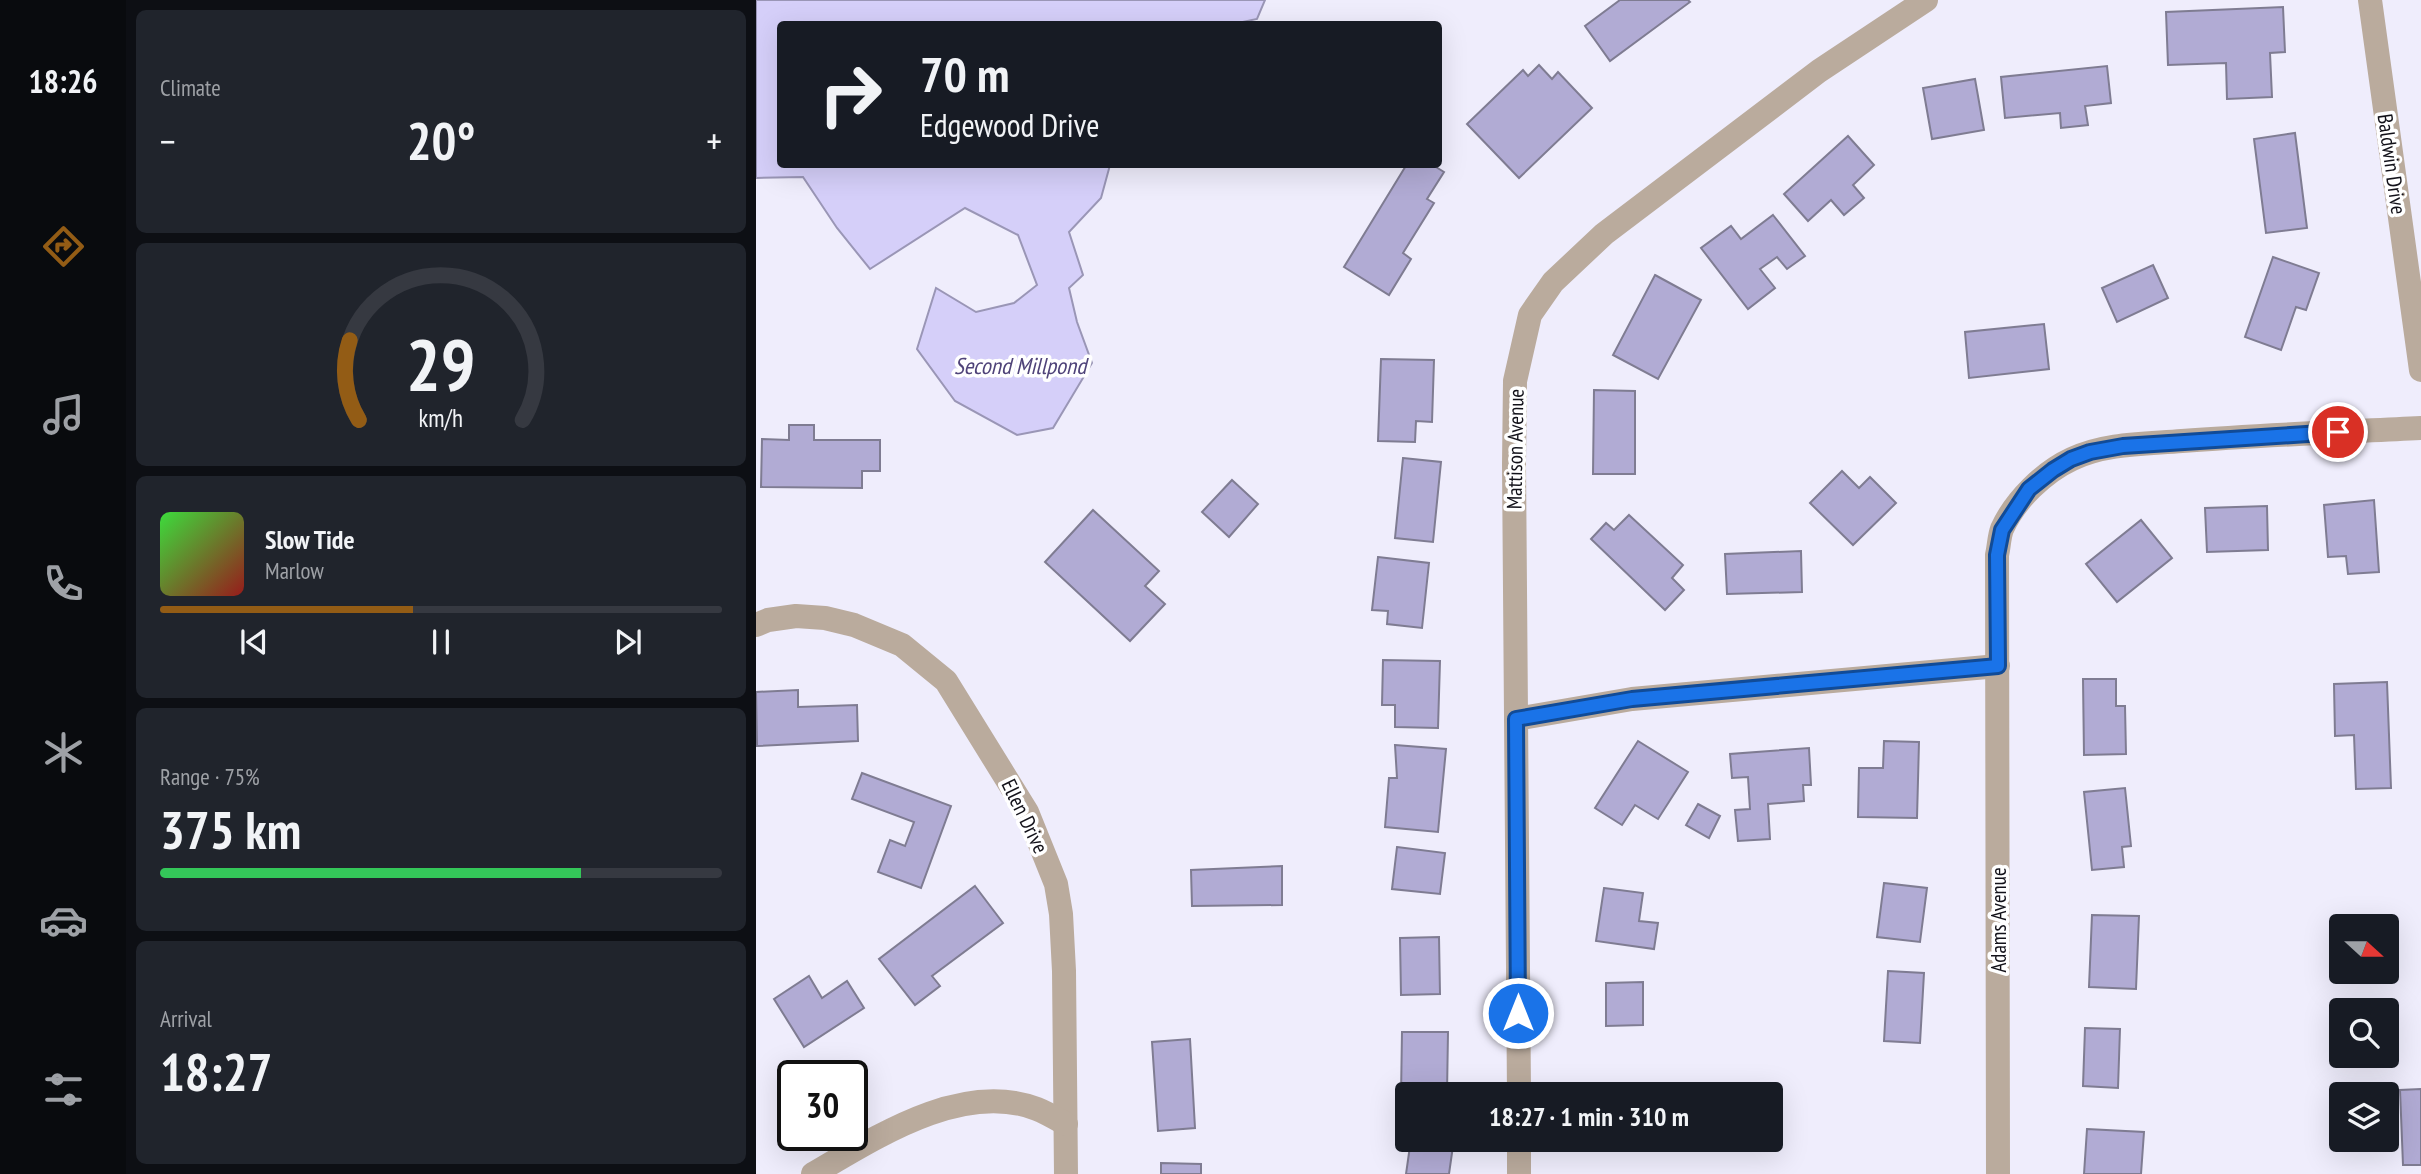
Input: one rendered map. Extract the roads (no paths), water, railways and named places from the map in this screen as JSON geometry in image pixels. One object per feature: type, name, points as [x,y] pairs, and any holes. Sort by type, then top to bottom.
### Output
[{"type":"street","name":"Mattison Avenue","points":[[1518,1082],[1515,381],[1530,315],[1553,282],[1604,234],[1819,71],[1926,0]]},
{"type":"street","name":"Baldwin Drive","points":[[2370,0],[2421,370]]},
{"type":"street","name":"Adams Avenue","points":[[1998,1174],[1997,555],[2002,530],[2029,489],[2071,459],[2090,452],[2123,446],[2421,428]]},
{"type":"street","name":"Ellen Drive","points":[[756,625],[768,620],[796,616],[825,618],[855,625],[883,636],[921,659],[946,681],[1027,812],[1056,884],[1061,914],[1066,1174]]},
{"type":"street","points":[[1516,719],[1632,699],[1998,666]]},
{"type":"street","points":[[813,1174],[873,1140],[938,1110],[975,1103],[1016,1104],[1037,1109],[1066,1124]]},
{"type":"street","points":[[1519,1152],[1519,1174]]},
{"type":"water","name":"Second Millpond","points":[[756,0],[1265,0],[1257,19],[1247,21],[777,21],[777,168],[1109,168],[1101,198],[1069,232],[1083,275],[1069,288],[1077,322],[1092,363],[1053,428],[1017,435],[955,401],[917,349],[936,288],[976,312],[1014,303],[1037,285],[1018,235],[965,208],[870,269],[837,228],[803,177],[756,178]]}]
